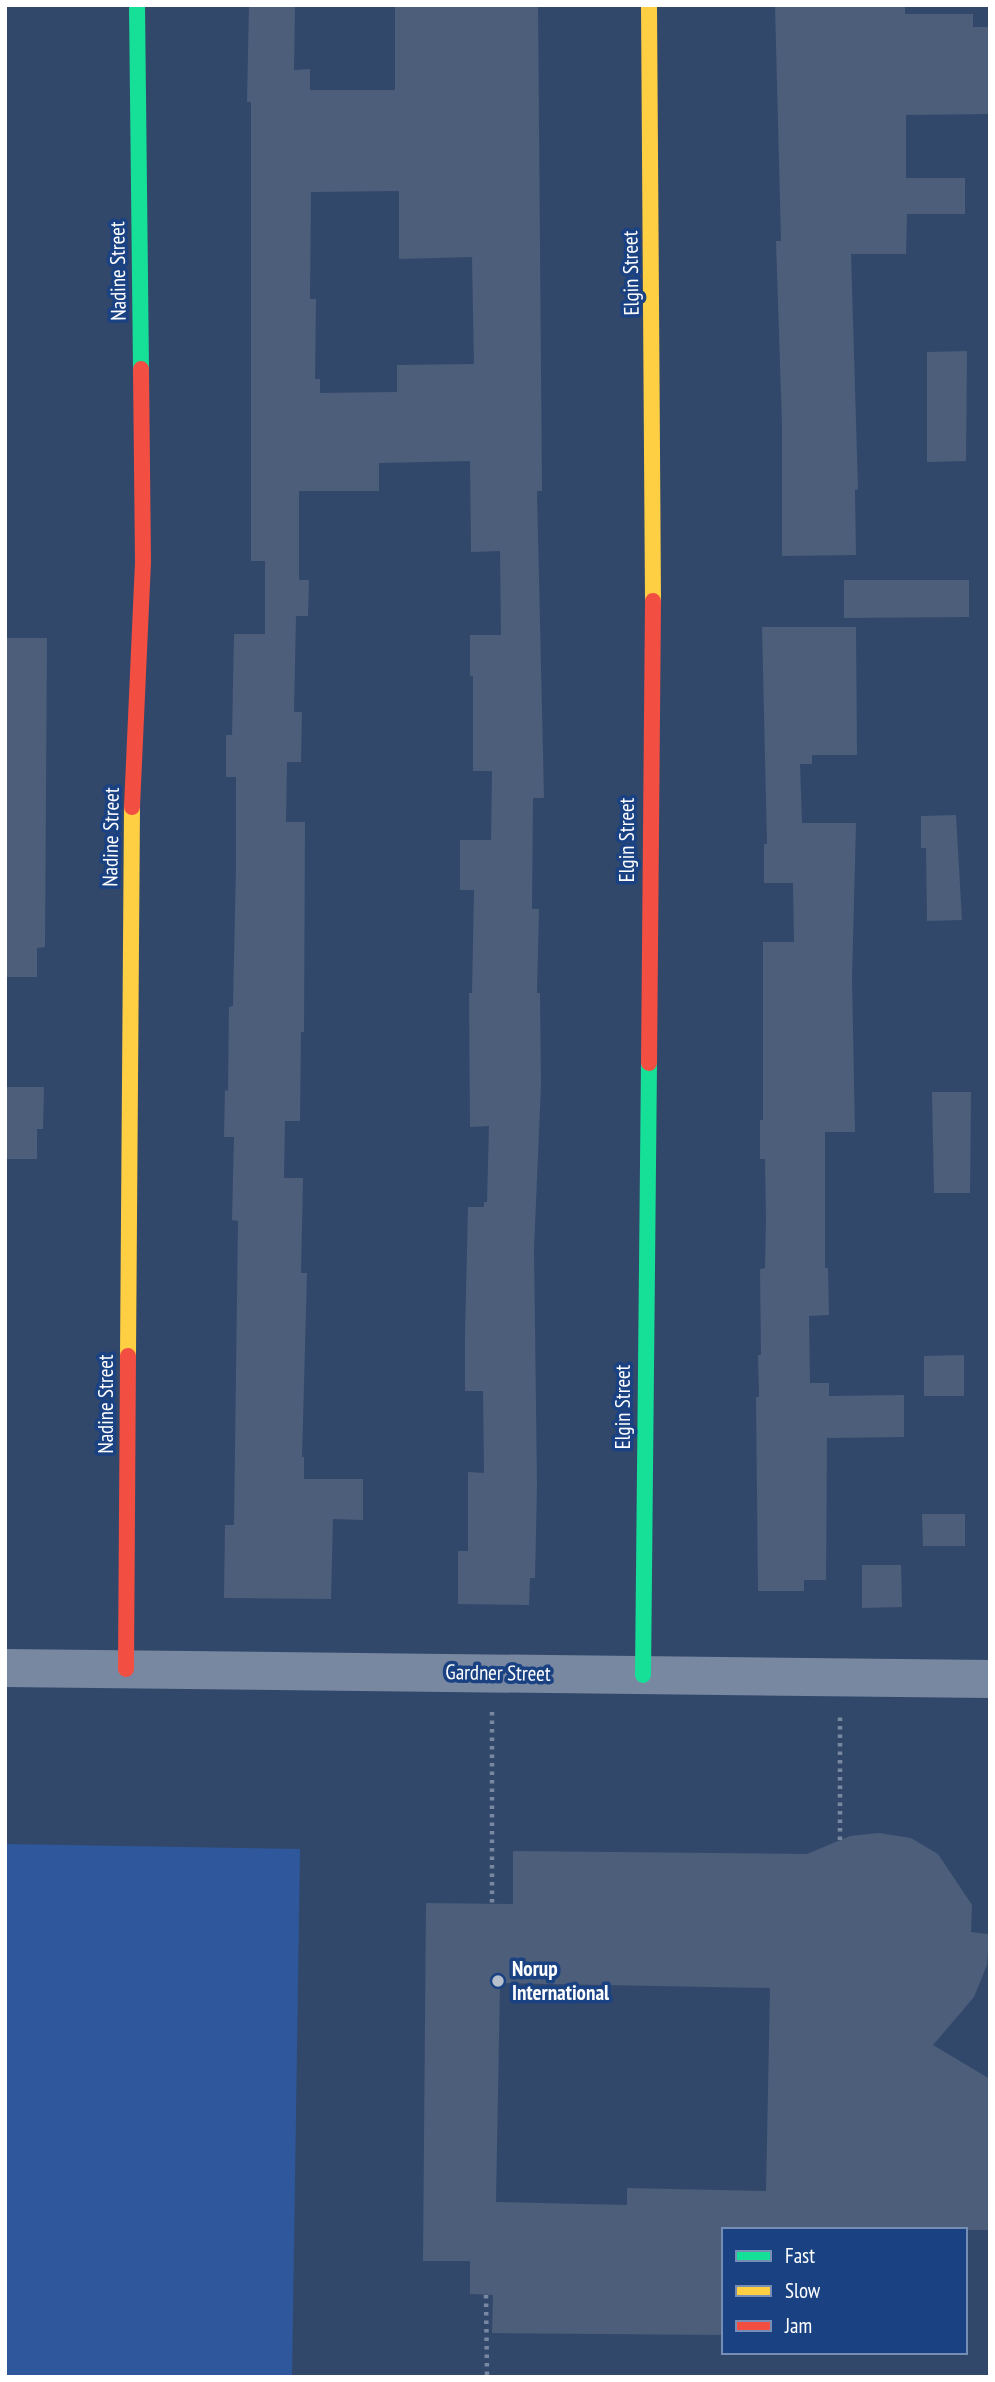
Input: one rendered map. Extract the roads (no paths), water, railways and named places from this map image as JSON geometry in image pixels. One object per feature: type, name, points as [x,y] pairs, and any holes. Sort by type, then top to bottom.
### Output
[{"type":"street","name":"Nadine Street","points":[[126,1669],[132,799],[143,562],[137,5]]},
{"type":"street","name":"Elgin Street","points":[[643,1675],[654,495],[649,5]]},
{"type":"street","name":"Gardner Street","points":[[5,1668],[990,1679]]},
{"type":"place","name":"Norup International","points":[[498,1981]]}]
